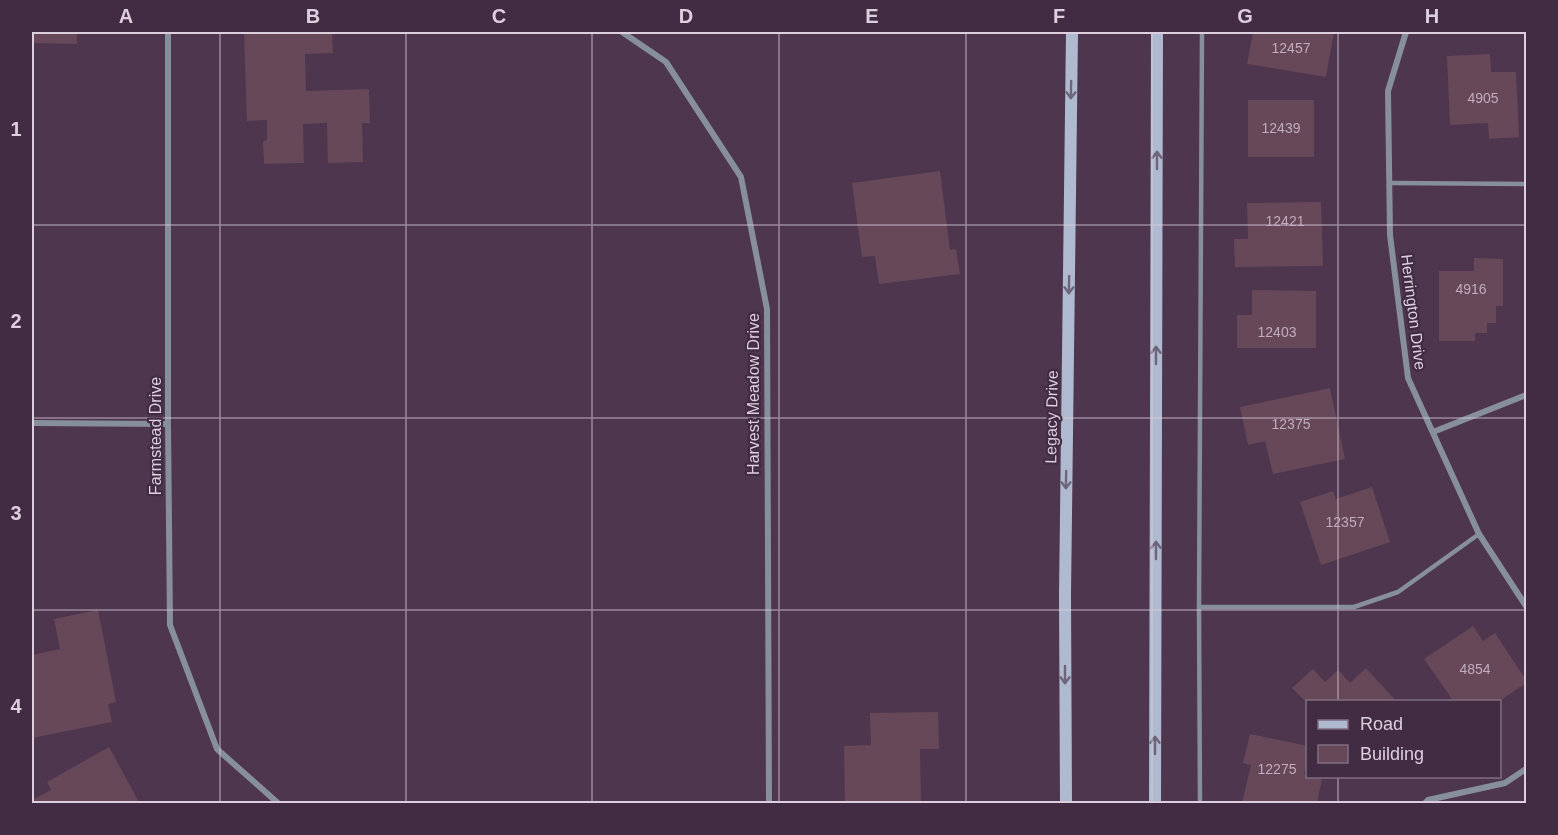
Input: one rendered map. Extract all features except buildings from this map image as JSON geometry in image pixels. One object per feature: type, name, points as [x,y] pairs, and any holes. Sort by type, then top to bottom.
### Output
[{"type":"main road","name":"Legacy Drive","points":[[1066,804],[1065,595],[1072,32]]},
{"type":"main road","points":[[1155,804],[1157,32]]},
{"type":"street","name":"Farmstead Drive","points":[[168,32],[170,625],[217,748],[279,804]]},
{"type":"street","name":"Harvest Meadow Drive","points":[[622,32],[666,62],[741,177],[767,309],[769,804]]},
{"type":"street","name":"Herrington Drive","points":[[1406,32],[1388,91],[1390,235],[1408,378],[1479,534],[1527,606]]},
{"type":"street","points":[[1433,432],[1527,395]]},
{"type":"street","points":[[32,423],[168,424]]},
{"type":"street","points":[[1424,804],[1428,800],[1505,783],[1527,769]]},
{"type":"lane","points":[[1200,804],[1203,32]]},
{"type":"lane","points":[[1390,183],[1527,184]]},
{"type":"lane","points":[[1199,607],[1354,607],[1398,592],[1479,534]]}]
